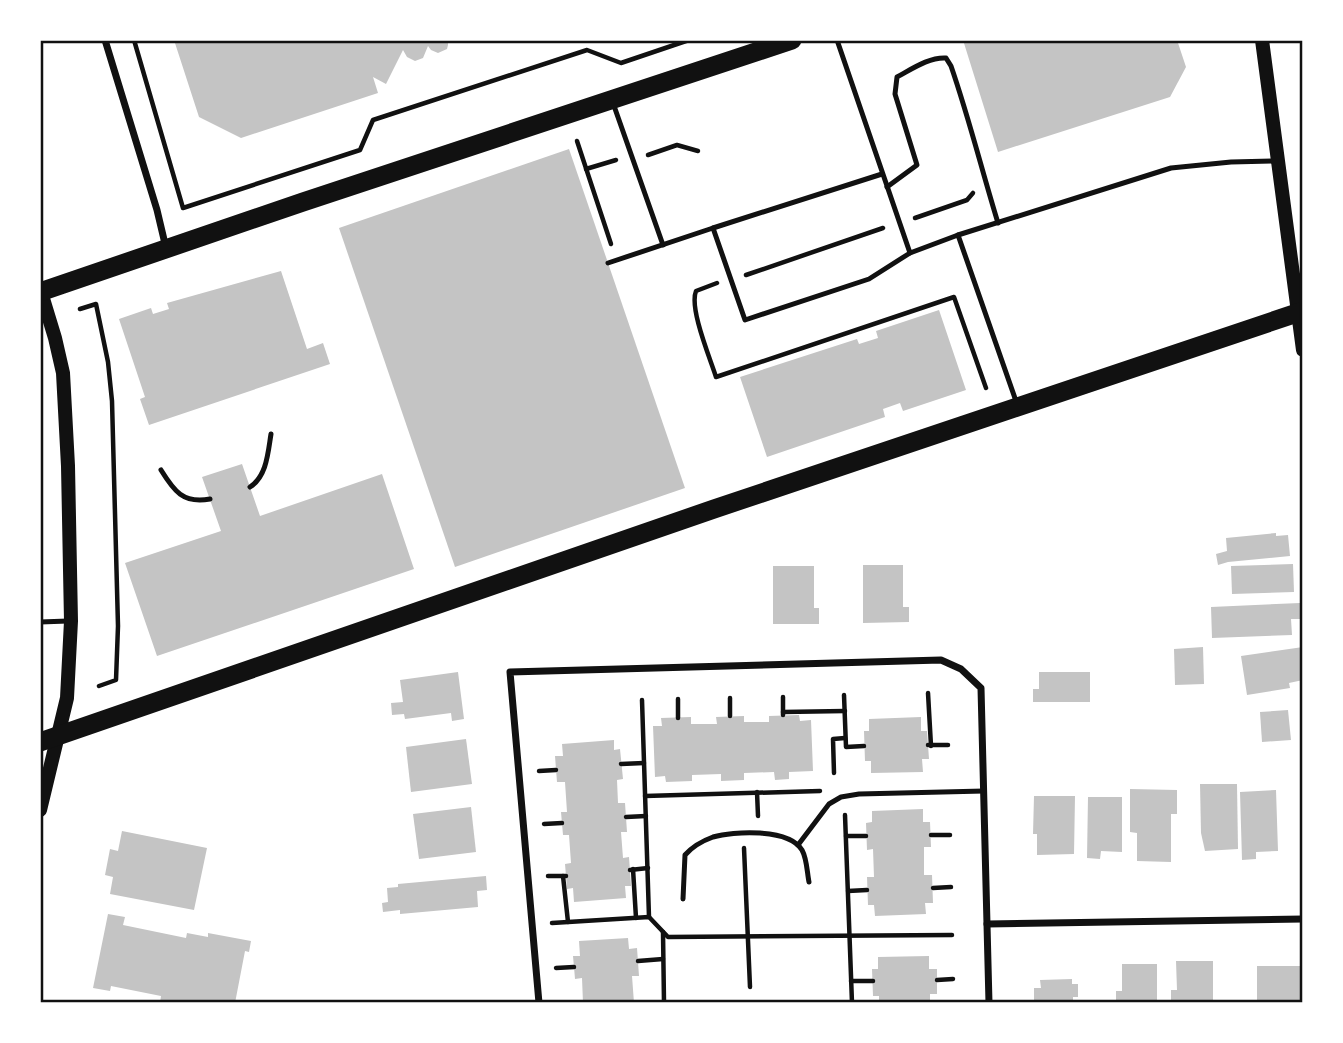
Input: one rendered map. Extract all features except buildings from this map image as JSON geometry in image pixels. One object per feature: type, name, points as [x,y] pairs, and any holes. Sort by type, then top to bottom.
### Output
[{"type":"highway","points":[[41,292],[792,40]]},
{"type":"highway","points":[[49,739],[715,509],[1300,312]]},
{"type":"main road","points":[[1262,40],[1303,350]]},
{"type":"main road","points":[[40,810],[49,739],[67,698],[71,621],[63,373],[41,292]]},
{"type":"street","points":[[106,40],[166,248]]},
{"type":"street","points":[[539,1003],[510,672],[942,660],[961,669],[981,688],[989,1003]]},
{"type":"street","points":[[987,924],[1303,919]]},
{"type":"lane","points":[[836,40],[909,253]]},
{"type":"lane","points":[[887,187],[917,165],[895,94],[897,77],[929,61],[946,58],[966,111],[998,223]]},
{"type":"lane","points":[[612,100],[663,245]]},
{"type":"lane","points":[[713,228],[745,320],[869,279],[909,253],[958,235],[1171,168],[1278,161]]},
{"type":"lane","points":[[608,263],[882,174]]},
{"type":"lane","points":[[958,235],[1018,407]]},
{"type":"lane","points":[[250,487],[256,483],[263,471],[271,434]]},
{"type":"lane","points":[[161,470],[176,491],[186,498],[194,501],[210,499]]},
{"type":"lane","points":[[40,622],[71,621]]},
{"type":"lane","points":[[797,845],[829,804],[841,797],[859,794],[984,791]]},
{"type":"lane","points":[[683,899],[685,855],[692,847],[713,837],[759,833],[787,839],[801,849],[809,882]]},
{"type":"path","points":[[134,40],[183,208],[360,150],[373,120],[587,50],[621,63],[689,40]]},
{"type":"path","points":[[577,141],[616,261]]},
{"type":"path","points":[[80,309],[96,304],[108,362],[112,401],[118,626],[116,680],[99,687]]},
{"type":"path","points":[[928,693],[930,745],[948,745]]},
{"type":"path","points":[[844,695],[846,747],[864,747]]},
{"type":"path","points":[[783,696],[783,713],[845,711]]},
{"type":"path","points":[[730,698],[730,716]]},
{"type":"path","points":[[678,699],[678,718]]},
{"type":"path","points":[[642,700],[649,917],[668,937],[952,935]]},
{"type":"path","points":[[834,773],[833,739],[845,738]]},
{"type":"path","points":[[621,764],[644,763]]},
{"type":"path","points":[[539,771],[556,770]]},
{"type":"path","points":[[645,796],[818,790],[841,797],[845,807],[852,1003]]},
{"type":"path","points":[[757,792],[759,833]]},
{"type":"path","points":[[626,817],[646,816]]},
{"type":"path","points":[[544,824],[562,823]]},
{"type":"path","points":[[744,833],[750,987]]},
{"type":"path","points":[[931,835],[950,835]]},
{"type":"path","points":[[846,836],[866,836]]},
{"type":"path","points":[[636,918],[631,870],[648,868]]},
{"type":"path","points":[[548,876],[564,876],[568,922]]},
{"type":"path","points":[[933,888],[951,887]]},
{"type":"path","points":[[848,891],[867,890]]},
{"type":"path","points":[[552,923],[649,917]]},
{"type":"path","points":[[663,931],[664,1003]]},
{"type":"path","points":[[638,961],[663,959]]},
{"type":"path","points":[[556,968],[574,967]]},
{"type":"path","points":[[937,980],[953,979]]},
{"type":"path","points":[[851,981],[873,981]]}]
